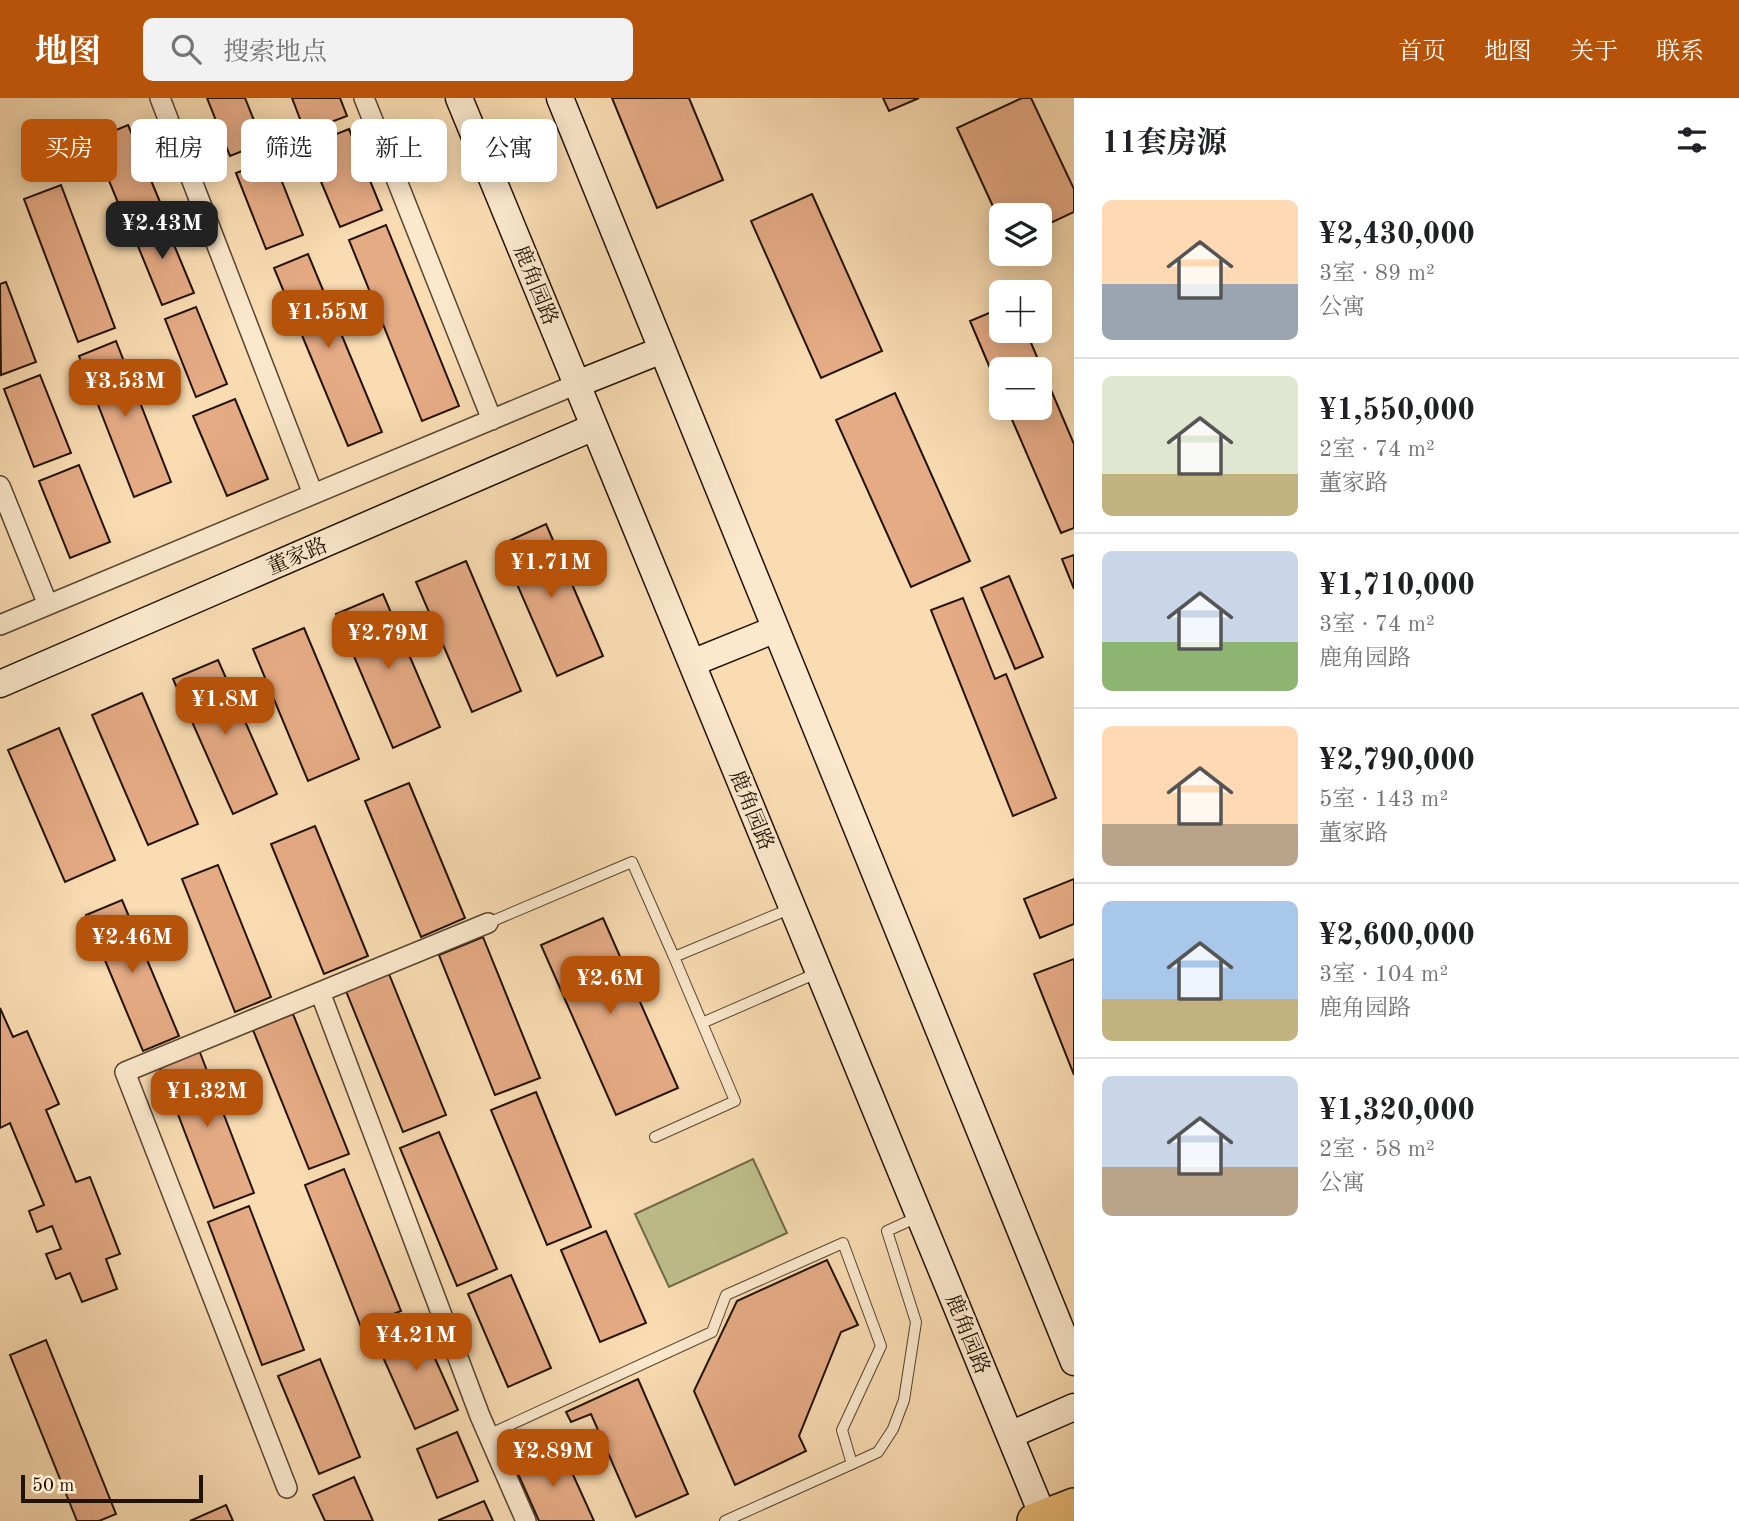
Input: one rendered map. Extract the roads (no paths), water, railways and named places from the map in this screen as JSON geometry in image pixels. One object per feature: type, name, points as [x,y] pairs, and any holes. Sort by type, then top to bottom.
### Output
[{"type":"street","points":[[160,98],[313,495]]},
{"type":"street","points":[[364,98],[492,420]]},
{"type":"street","name":"鹿角园路","points":[[459,98],[1010,1435],[1049,1516]]},
{"type":"street","points":[[560,98],[1074,1362]]},
{"type":"street","points":[[0,625],[662,350]]},
{"type":"street","name":"董家路","points":[[0,684],[594,427]]},
{"type":"street","points":[[0,486],[48,605]]},
{"type":"street","points":[[692,663],[776,629]]},
{"type":"street","points":[[287,1488],[125,1072],[488,923]]},
{"type":"street","points":[[320,992],[488,1434],[526,1521]]},
{"type":"street","points":[[1010,1435],[1074,1408]]},
{"type":"lane","points":[[488,923],[632,862],[735,1101],[655,1137]]},
{"type":"lane","points":[[674,957],[792,908]]},
{"type":"lane","points":[[702,1023],[819,972]]},
{"type":"lane","points":[[725,1521],[878,1452],[893,1429],[904,1400],[916,1322],[887,1231],[920,1216]]},
{"type":"lane","points":[[488,1434],[712,1332],[726,1295],[843,1244],[881,1346],[842,1430],[852,1464]]}]
